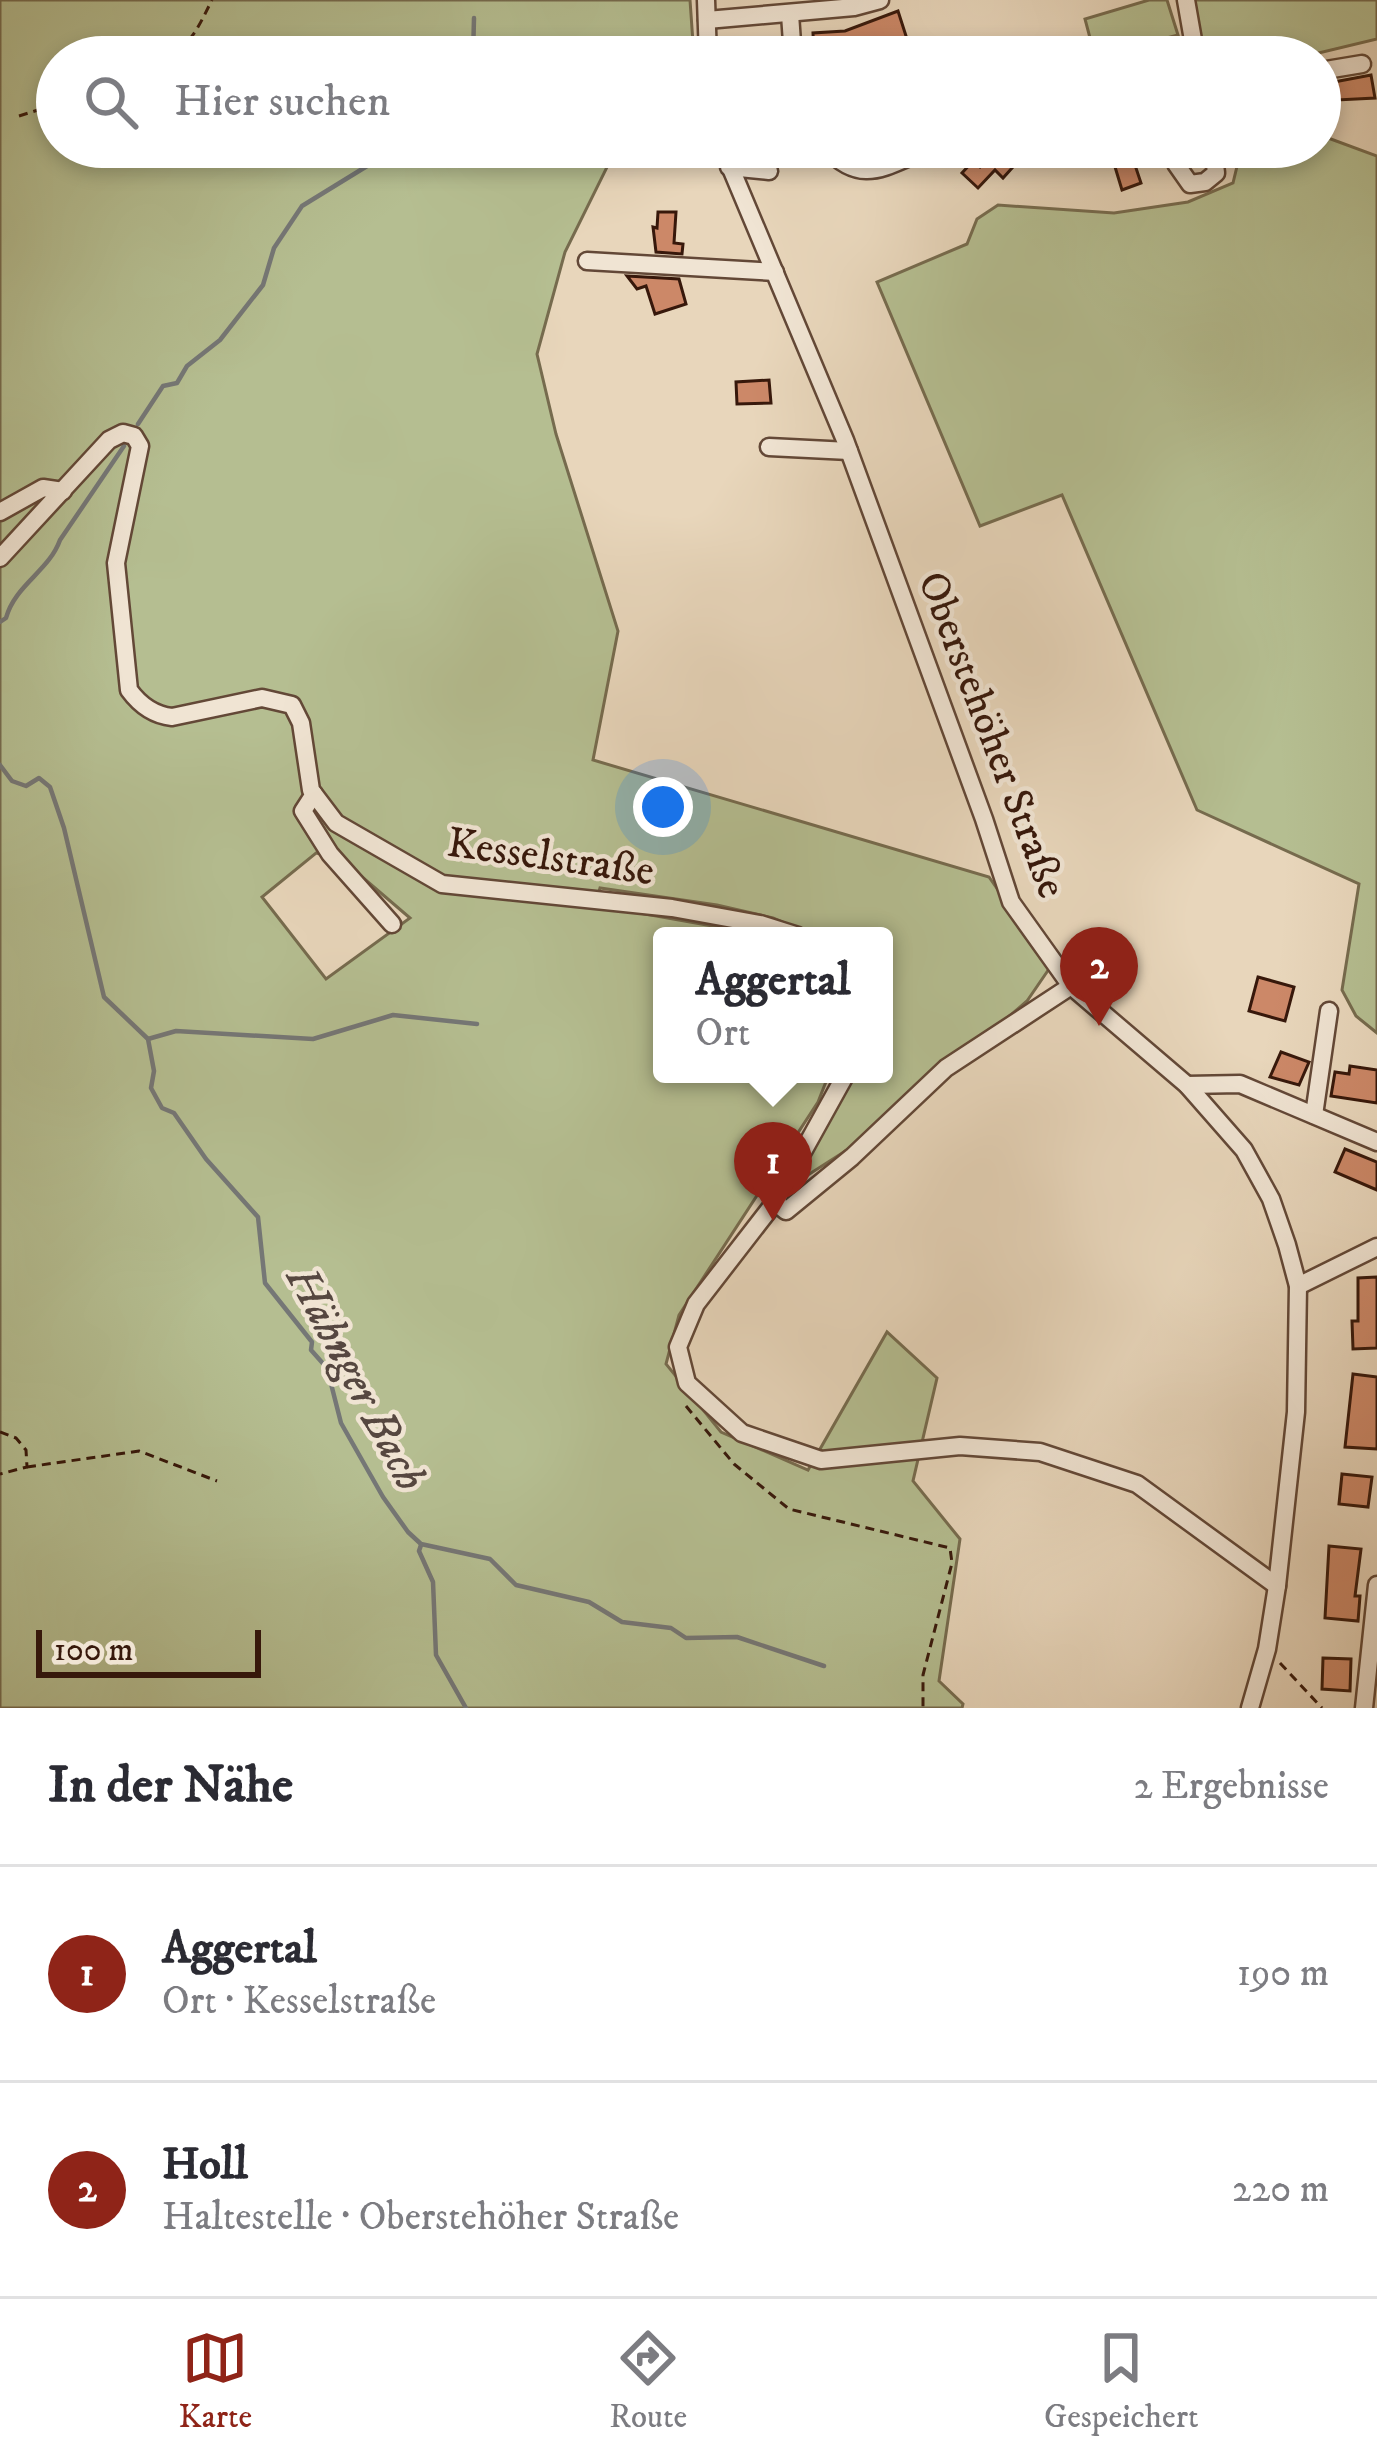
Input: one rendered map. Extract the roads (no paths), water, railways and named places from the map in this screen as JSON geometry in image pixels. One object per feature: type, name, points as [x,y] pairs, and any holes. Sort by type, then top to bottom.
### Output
[{"type":"street","points":[[706,0],[708,36]]},
{"type":"street","points":[[707,20],[854,8],[880,0]]},
{"type":"street","points":[[1186,0],[1192,36]]},
{"type":"street","points":[[790,14],[792,36]]},
{"type":"street","points":[[1341,68],[1362,64]]},
{"type":"street","name":"Oberstehöher Straße","points":[[728,168],[849,451],[1011,902],[1071,986],[1187,1085],[1244,1150],[1271,1199],[1298,1286],[1296,1412],[1277,1586],[1267,1649],[1250,1708]]},
{"type":"street","points":[[738,168],[769,171]]},
{"type":"street","points":[[852,168],[863,172],[885,168]]},
{"type":"street","points":[[1179,168],[1190,184],[1205,182],[1215,168]]},
{"type":"street","points":[[587,261],[776,272]]},
{"type":"street","points":[[0,558],[109,440],[123,433],[134,436],[140,446],[116,563],[128,690],[150,710],[172,717],[262,698],[292,705],[301,723],[314,794],[302,811],[330,854],[392,924]]},
{"type":"street","points":[[770,447],[849,451]]},
{"type":"street","points":[[0,512],[43,488],[63,490]]},
{"type":"street","name":"Kesselstraße","points":[[314,794],[336,823],[442,884],[671,908],[769,927]]},
{"type":"street","points":[[775,1202],[787,1211],[946,1068],[1071,986]]},
{"type":"street","points":[[1314,1115],[1329,1011]]},
{"type":"street","points":[[841,1083],[775,1202],[696,1304],[678,1347],[687,1383],[742,1433],[821,1460],[961,1446],[1040,1452],[1138,1484],[1277,1586]]},
{"type":"street","points":[[1187,1085],[1240,1084],[1377,1142]]},
{"type":"street","points":[[1298,1286],[1377,1246]]},
{"type":"street","points":[[1364,1708],[1377,1585]]},
{"type":"waterway","points":[[474,18],[474,36]]},
{"type":"waterway","points":[[138,424],[163,386],[177,383],[187,366],[220,340],[263,285],[274,248],[302,206],[364,168]]},
{"type":"waterway","points":[[0,622],[48,561],[124,446]]},
{"type":"waterway","name":"Hähnger Bach","points":[[0,765],[12,781],[26,786],[39,778],[50,787],[104,997],[148,1039],[154,1071],[151,1088],[162,1108],[174,1113],[206,1159],[258,1217],[265,1283],[327,1368],[341,1423],[408,1532],[421,1544],[490,1559],[516,1585],[589,1602],[622,1622],[671,1628],[686,1638],[737,1637],[824,1666]]},
{"type":"waterway","points":[[148,1039],[176,1031],[313,1039],[393,1015],[477,1024]]},
{"type":"waterway","name":"Hähnger Bach","points":[[421,1545],[419,1551],[433,1582],[436,1655],[466,1708]]},
{"type":"place","name":"Holl","points":[[1099,1026]]},
{"type":"place","name":"Aggertal","points":[[773,1221]]}]
